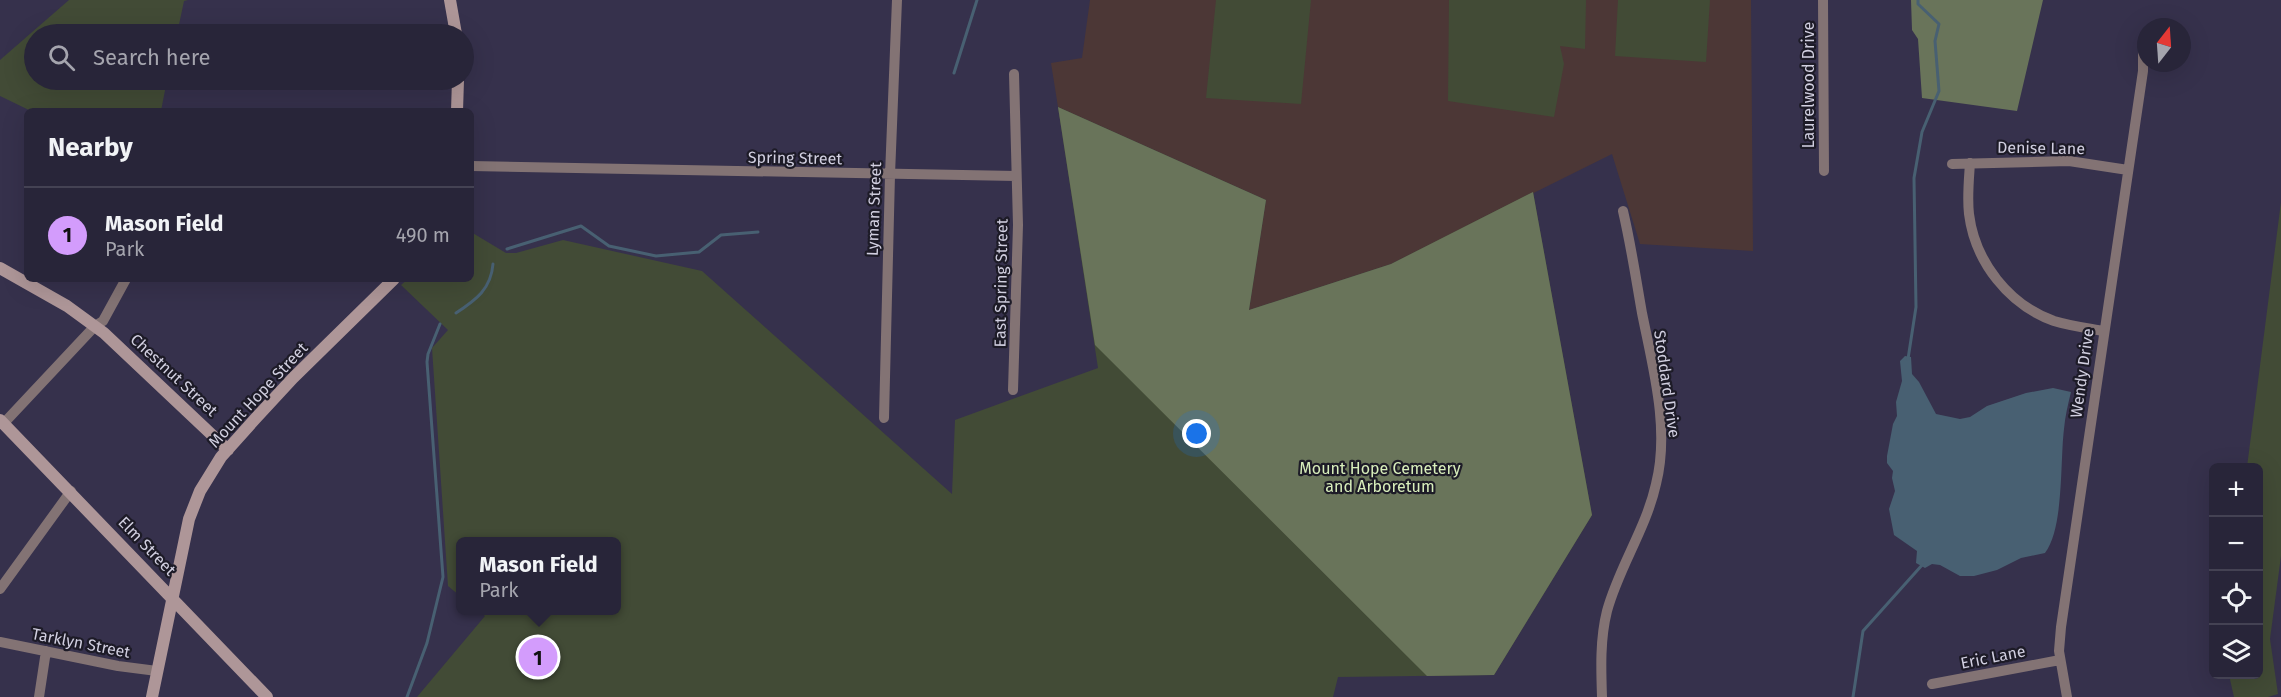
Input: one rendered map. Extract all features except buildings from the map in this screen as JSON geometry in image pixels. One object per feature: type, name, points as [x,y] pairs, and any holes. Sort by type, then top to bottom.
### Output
[{"type":"street","points":[[450,0],[454,24]]},
{"type":"street","name":"Lyman Street","points":[[884,418],[897,0]]},
{"type":"street","name":"Laurelwood Drive","points":[[1823,0],[1824,171]]},
{"type":"street","name":"Wendy Drive","points":[[2067,697],[2059,651],[2061,627],[2143,72]]},
{"type":"street","points":[[1014,74],[1016,176]]},
{"type":"street","points":[[457,108],[458,90]]},
{"type":"street","name":"Denise Lane","points":[[1952,164],[2068,161],[2128,170]]},
{"type":"street","points":[[1970,163],[1969,214],[1977,247],[1996,279],[2022,305],[2054,321],[2104,332]]},
{"type":"street","name":"Spring Street","points":[[474,166],[1016,176]]},
{"type":"street","name":"East Spring Street","points":[[1013,390],[1018,225],[1016,176]]},
{"type":"street","name":"Stoddard Drive","points":[[1602,697],[1603,630],[1608,610],[1650,504],[1661,453],[1661,431],[1656,394],[1623,211]]},
{"type":"street","name":"Chestnut Street","points":[[0,268],[24,282]]},
{"type":"street","name":"Chestnut Street","points":[[25,282],[67,306],[95,326],[228,450]]},
{"type":"street","points":[[2,422],[95,326],[104,321],[124,282]]},
{"type":"street","name":"Mount Hope Street","points":[[152,697],[189,519],[200,491],[228,450],[293,378],[391,282]]},
{"type":"street","name":"Elm Street","points":[[2,422],[71,491],[267,697]]},
{"type":"street","points":[[0,589],[71,491]]},
{"type":"street","name":"Tarklyn Street","points":[[0,642],[157,671]]},
{"type":"street","points":[[39,697],[46,651]]},
{"type":"street","name":"Eric Lane","points":[[1932,684],[2060,660]]},
{"type":"shaded area","points":[[1090,0],[1751,0],[1753,251],[1640,244],[1612,154],[1391,264],[1249,310],[1266,200],[1058,107],[1051,63],[1082,58]]},
{"type":"green space","points":[[69,0],[188,0],[184,1],[179,24],[41,24]]},
{"type":"green space","points":[[1216,0],[1311,0],[1301,104],[1206,98]]},
{"type":"green space","points":[[1449,0],[1586,0],[1585,49],[1560,46],[1564,64],[1554,117],[1448,101]]},
{"type":"green space","points":[[1618,0],[1710,0],[1706,62],[1615,56]]},
{"type":"green space","points":[[1911,0],[2043,0],[2017,111],[1922,98],[1918,39],[1912,30]]},
{"type":"green space","points":[[24,39],[24,90],[165,90],[162,108],[25,108],[0,96],[0,60]]},
{"type":"green space","name":"Mount Hope Cemetery and Arboretum","points":[[1058,107],[1266,200],[1249,310],[1391,264],[1533,192],[1592,515],[1494,675],[1338,677],[1333,697],[417,697],[484,615],[621,615],[621,537],[456,537],[456,593],[448,586],[432,348],[448,330],[401,285],[404,282],[474,282],[474,234],[506,253],[516,253],[563,240],[702,271],[952,494],[955,420],[1098,368]]},
{"type":"green space","points":[[1058,107],[1266,200],[1249,310],[1391,264],[1533,192],[1592,515],[1494,675],[1427,676],[1095,345]]},
{"type":"green space","points":[[2281,202],[2281,556],[2270,639],[2278,694],[2268,697],[2234,697],[2230,679],[2263,679],[2263,463],[2248,463]]},
{"type":"water","points":[[1905,356],[1911,357],[1912,374],[1919,382],[1936,414],[1960,419],[1970,417],[1987,406],[2026,393],[2053,388],[2071,392],[2064,424],[2058,511],[2051,542],[2045,553],[2021,558],[1997,570],[1974,576],[1960,576],[1940,565],[1932,564],[1925,568],[1916,563],[1917,551],[1894,535],[1889,509],[1895,491],[1893,471],[1887,463],[1887,456],[1893,424],[1897,416],[1896,402],[1902,381],[1900,361]]},
{"type":"waterway","points":[[954,73],[977,0]]},
{"type":"waterway","points":[[1908,359],[1916,307],[1914,178],[1922,132],[1939,91],[1935,41],[1939,24],[1918,4],[1918,0]]},
{"type":"waterway","points":[[507,249],[581,226],[609,246],[656,256],[699,252],[721,235],[758,232]]},
{"type":"waterway","points":[[456,313],[486,287],[493,264]]},
{"type":"waterway","points":[[407,697],[427,643],[443,577],[427,362],[440,324]]},
{"type":"waterway","points":[[1853,697],[1863,631],[1923,564]]},
{"type":"place","name":"Mason Field","points":[[538,657]]}]
